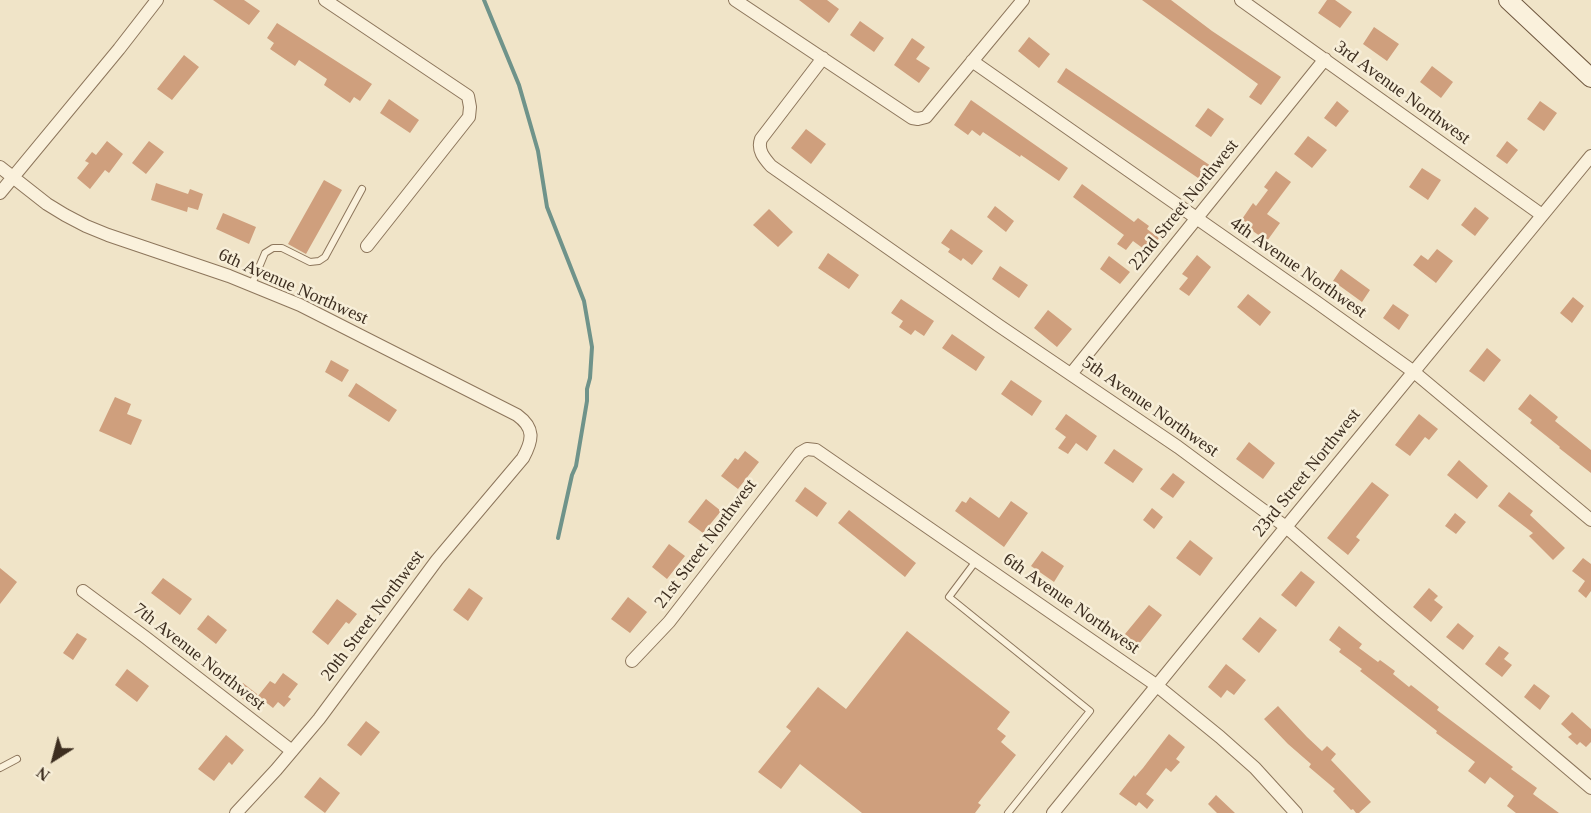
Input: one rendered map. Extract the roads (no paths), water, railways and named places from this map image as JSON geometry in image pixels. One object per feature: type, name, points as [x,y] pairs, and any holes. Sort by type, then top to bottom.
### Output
[{"type":"main road","points":[[1508,0],[1591,78]]},
{"type":"street","points":[[0,193],[120,49],[157,0]]},
{"type":"street","points":[[325,0],[468,96],[470,107],[469,117],[367,246]]},
{"type":"street","points":[[735,0],[912,118],[918,119],[926,117],[1023,0]]},
{"type":"street","name":"3rd Avenue Northwest","points":[[1241,0],[1542,215]]},
{"type":"street","name":"5th Avenue Northwest","points":[[823,58],[761,139],[759,149],[771,166],[998,326],[1178,447],[1286,527],[1591,788]]},
{"type":"street","name":"22nd Street Northwest","points":[[1071,374],[1325,59]]},
{"type":"street","name":"4th Avenue Northwest","points":[[972,61],[1414,372],[1591,520]]},
{"type":"street","name":"23rd Street Northwest","points":[[1053,813],[1591,156]]},
{"type":"street","name":"6th Avenue Northwest","points":[[0,167],[47,204],[86,226],[252,284],[328,318],[517,415],[526,423],[531,436]]},
{"type":"street","name":"20th Street Northwest","points":[[236,813],[319,719],[437,560],[523,458],[529,448],[531,436]]},
{"type":"street","name":"6th Avenue Northwest","points":[[807,449],[816,450],[1156,685],[1246,760],[1296,813]]},
{"type":"street","name":"21st Street Northwest","points":[[632,661],[669,622],[800,453],[807,449]]},
{"type":"street","name":"7th Avenue Northwest","points":[[83,591],[292,751]]},
{"type":"lane","points":[[252,284],[265,253],[273,248],[282,248],[310,262],[325,258],[362,189]]},
{"type":"lane","points":[[976,561],[948,597],[1090,711],[1008,813]]},
{"type":"lane","points":[[0,768],[16,759]]},
{"type":"waterway","points":[[484,0],[519,85],[538,151],[547,207],[584,301],[592,347],[587,401],[576,466],[558,538]]}]
